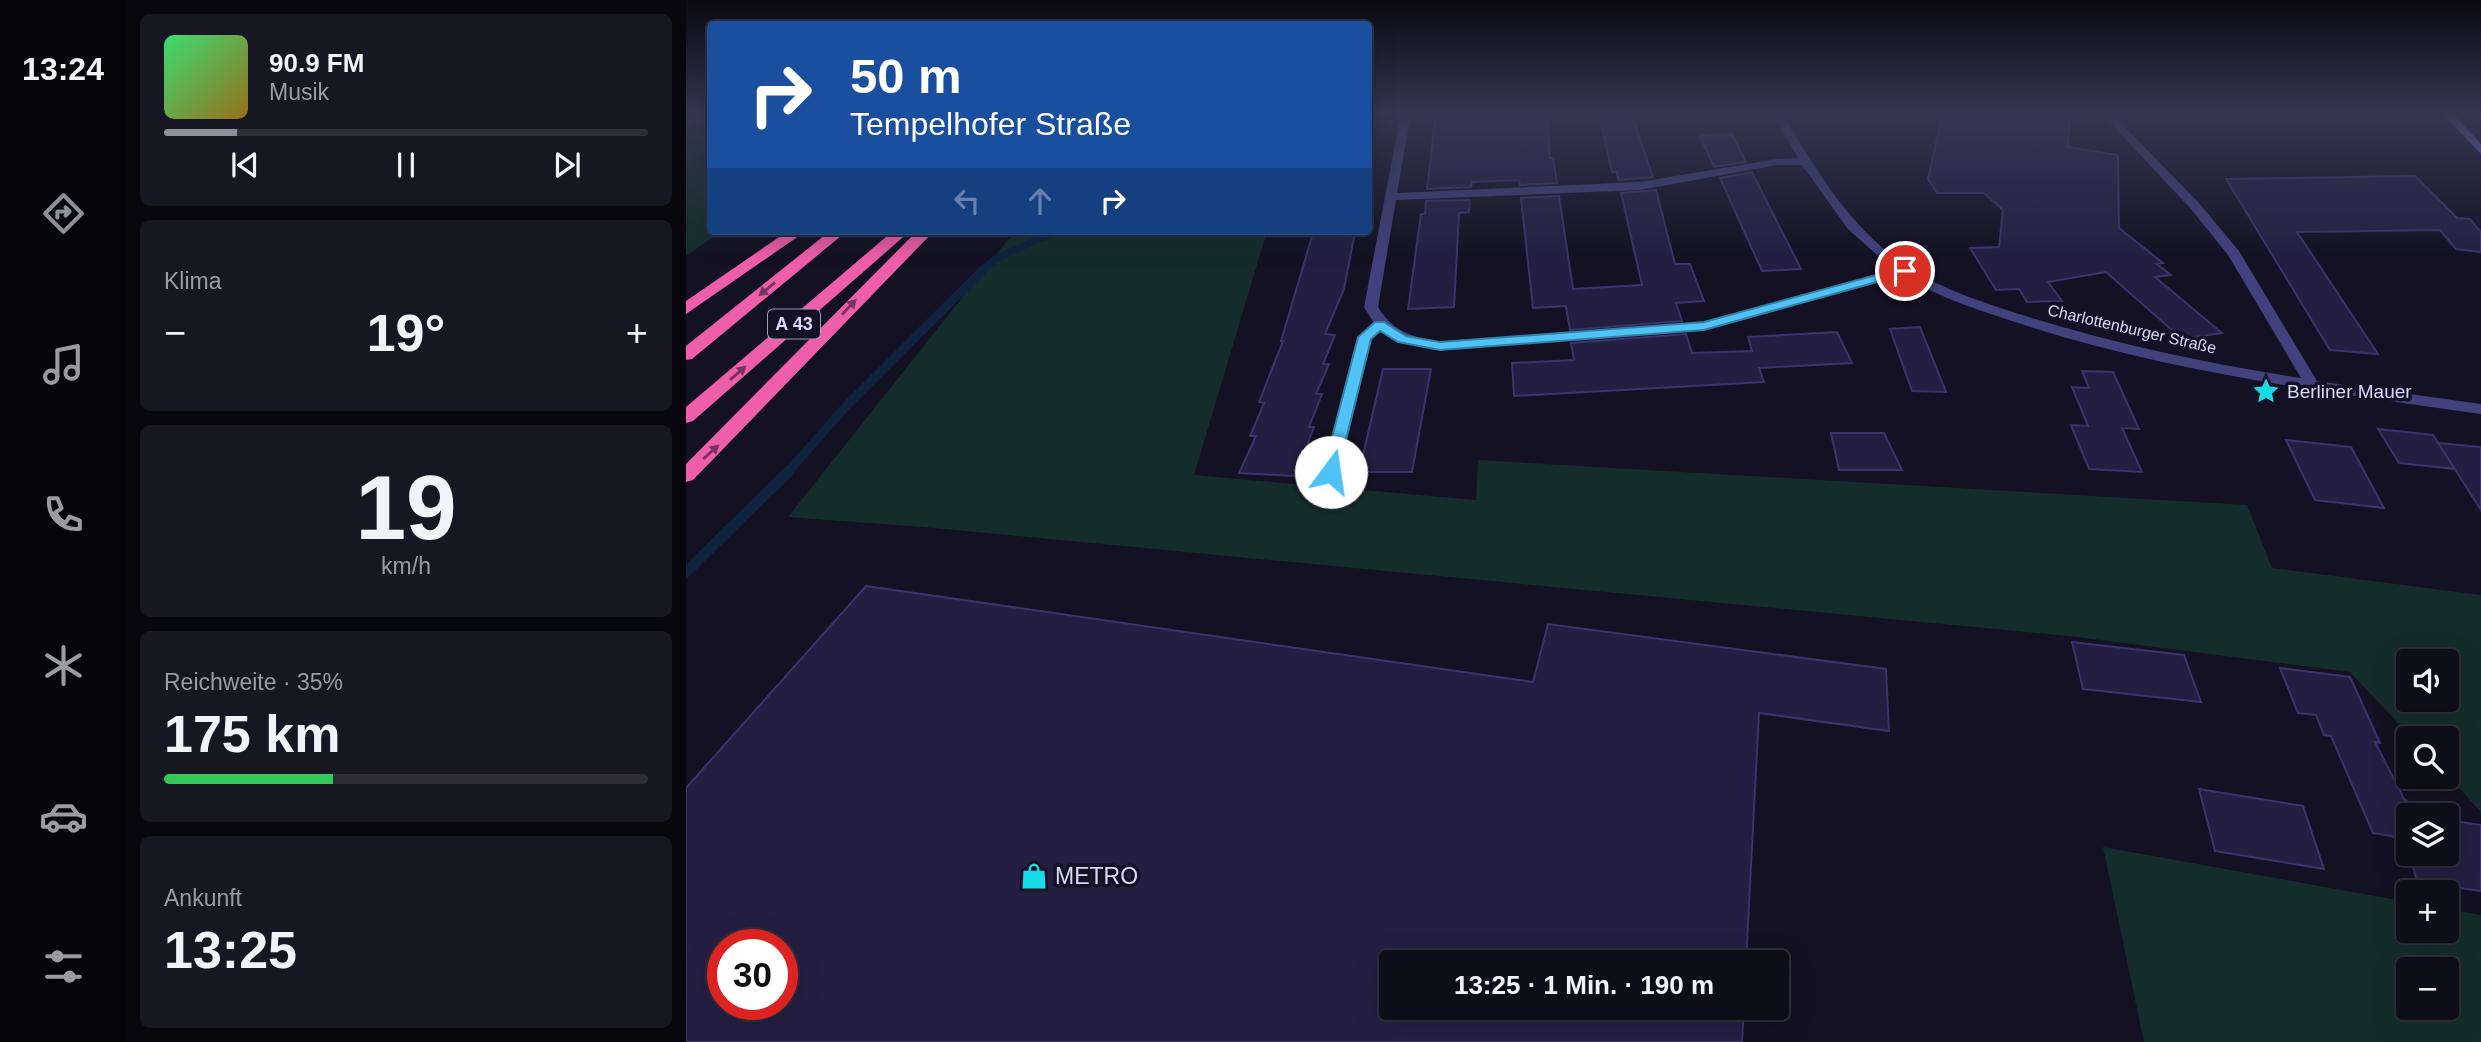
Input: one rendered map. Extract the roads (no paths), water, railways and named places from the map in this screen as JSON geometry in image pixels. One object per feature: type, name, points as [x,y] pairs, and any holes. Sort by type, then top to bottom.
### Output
[{"type":"highway","points":[[686,309],[792,235]]},
{"type":"highway","name":"A 43","points":[[686,355],[834,235]]},
{"type":"highway","name":"A 43","points":[[686,417],[897,235]]},
{"type":"highway","points":[[686,475],[736,429],[857,299],[922,235]]},
{"type":"street","points":[[1397,162],[1371,307],[1380,325],[1403,340],[1440,346],[1704,326],[1905,271]]},
{"type":"street","points":[[1391,197],[1640,186],[1787,162]]},
{"type":"street","name":"Charlottenburger Straße","points":[[1805,162],[1827,198],[1888,259],[1905,271],[1958,298],[2096,342],[2311,383],[2481,409]]},
{"type":"street","points":[[2153,162],[2183,192],[2234,254],[2311,383]]},
{"type":"street","points":[[1331,472],[1365,337],[1380,325]]},
{"type":"waterway","points":[[980,272],[995,259],[1048,235]]},
{"type":"waterway","points":[[787,473],[848,404],[982,271]]},
{"type":"waterway","points":[[686,572],[787,473]]},
{"type":"place","name":"Berliner Mauer","points":[[2266,391]]},
{"type":"place","name":"METRO","points":[[1034,876]]}]
